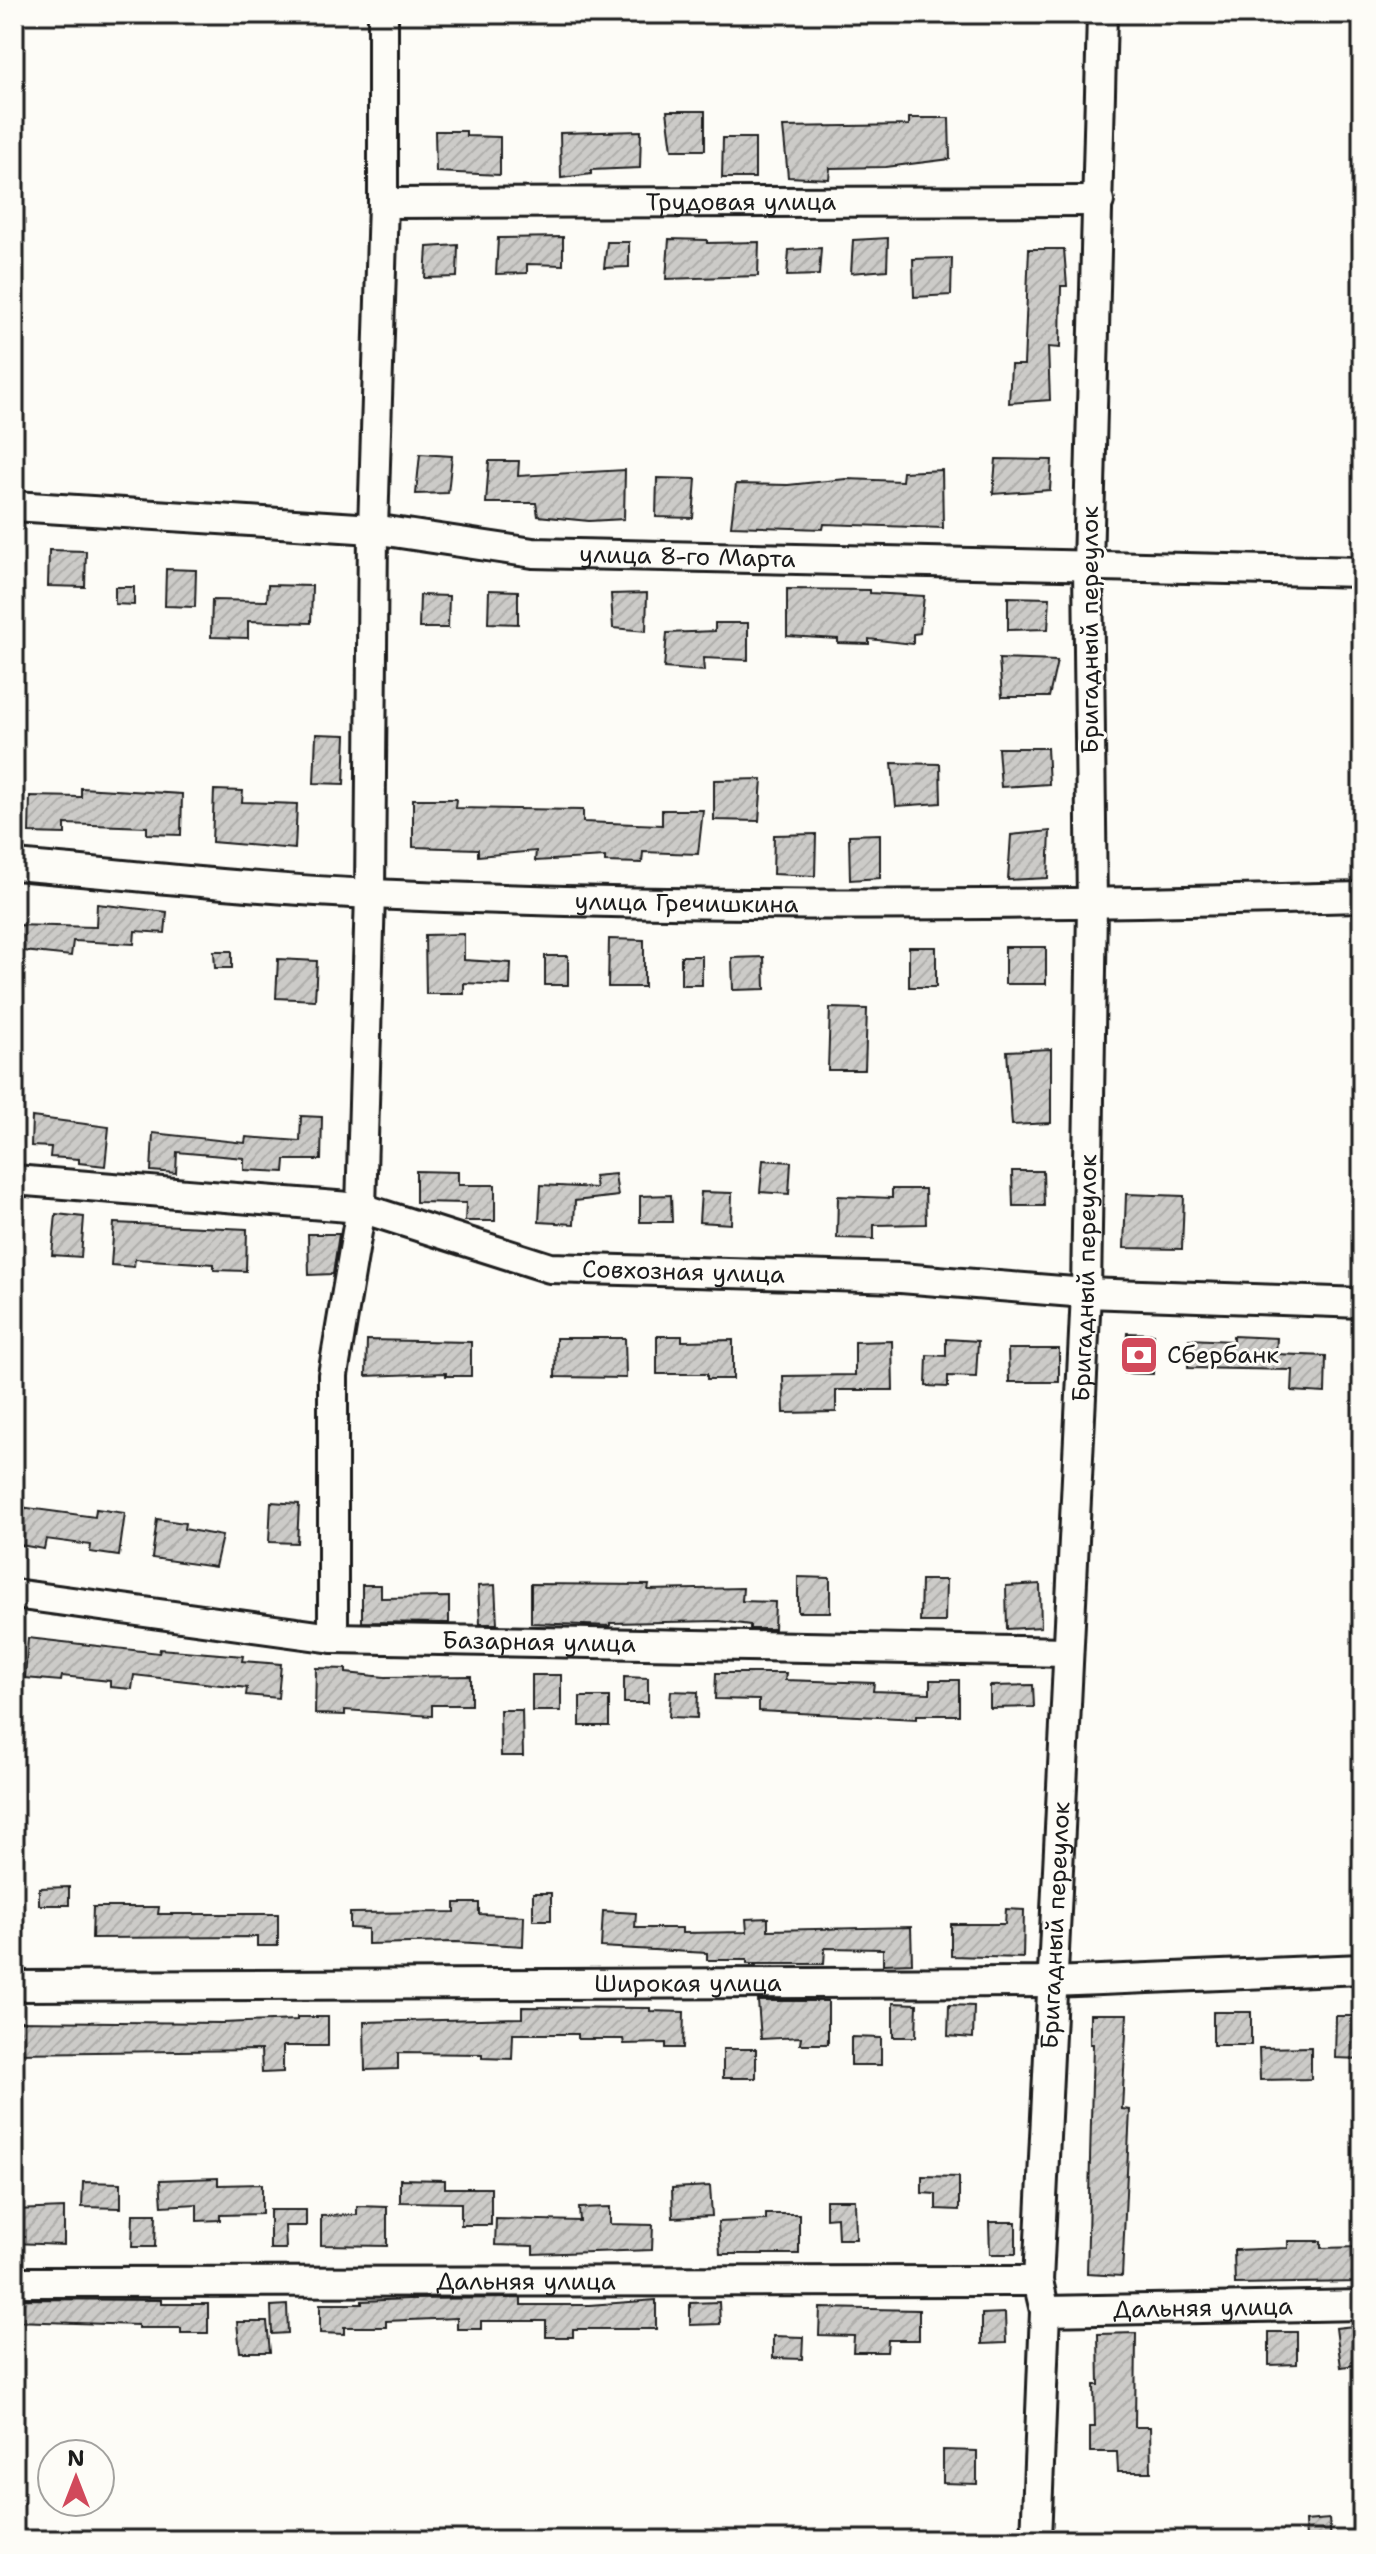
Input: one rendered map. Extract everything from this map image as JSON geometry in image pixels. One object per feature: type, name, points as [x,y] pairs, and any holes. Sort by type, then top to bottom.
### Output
[{"type":"street","points":[[333,1638],[333,1375],[361,1208],[370,894],[373,529],[383,203],[383,14]]},
{"type":"street","name":"Бригадный переулок","points":[[1036,2540],[1045,2311],[1038,2281],[1086,1293],[1092,905],[1088,566],[1102,14]]},
{"type":"street","name":"Трудовая улица","points":[[383,203],[1099,201]]},
{"type":"street","name":"улица 8-го Марта","points":[[14,506],[373,529],[533,553],[1362,572]]},
{"type":"street","name":"улица Гречишкина","points":[[14,865],[370,894],[715,904],[1092,905],[1362,897]]},
{"type":"street","name":"Совхозная улица","points":[[14,1180],[361,1208],[550,1268],[901,1278],[1086,1293],[1362,1303]]},
{"type":"street","name":"Базарная улица","points":[[14,1594],[333,1638],[1067,1652]]},
{"type":"street","name":"Широкая улица","points":[[14,1986],[1052,1982],[1362,1969]]},
{"type":"street","name":"Дальняя улица","points":[[14,2282],[1038,2281]]},
{"type":"street","name":"Дальняя улица","points":[[1045,2311],[1362,2305]]},
{"type":"building","points":[[667,111],[705,111],[705,150],[672,150]]},
{"type":"building","points":[[909,118],[949,118],[950,159],[886,167],[830,168],[829,179],[788,177],[783,127],[909,125]]},
{"type":"building","points":[[435,131],[466,131],[466,136],[500,137],[500,175],[436,172]]},
{"type":"building","points":[[641,131],[640,168],[591,170],[591,174],[561,178],[560,133]]},
{"type":"building","points":[[723,138],[755,138],[755,178],[722,178]]},
{"type":"building","points":[[563,237],[563,265],[527,264],[527,273],[496,274],[498,238]]},
{"type":"building","points":[[888,238],[887,270],[851,273],[853,240]]},
{"type":"building","points":[[669,239],[707,240],[707,243],[759,242],[758,276],[666,279]]},
{"type":"building","points":[[607,242],[629,242],[629,267],[604,268]]},
{"type":"building","points":[[458,245],[457,277],[425,278],[427,247]]},
{"type":"building","points":[[821,248],[819,275],[787,276],[789,250]]},
{"type":"building","points":[[1029,249],[1064,249],[1067,286],[1061,286],[1060,348],[1048,347],[1050,400],[1009,403],[1011,365],[1024,365]]},
{"type":"building","points":[[952,258],[951,295],[914,297],[913,259]]},
{"type":"building","points":[[420,454],[452,456],[448,493],[416,494]]},
{"type":"building","points":[[996,459],[1052,460],[1050,490],[993,494]]},
{"type":"building","points":[[489,461],[519,461],[518,476],[625,470],[624,519],[589,521],[538,516],[536,503],[486,503]]},
{"type":"building","points":[[942,470],[943,528],[824,524],[823,529],[731,526],[736,484],[788,485],[846,479],[902,481],[903,472]]},
{"type":"building","points":[[657,478],[696,479],[693,518],[656,517]]},
{"type":"building","points":[[49,550],[86,551],[85,587],[48,586]]},
{"type":"building","points":[[166,569],[196,570],[195,607],[165,606]]},
{"type":"building","points":[[268,585],[312,586],[311,623],[248,621],[248,638],[211,637],[212,600],[267,601]]},
{"type":"building","points":[[115,587],[134,587],[134,605],[115,604]]},
{"type":"building","points":[[787,589],[870,590],[870,593],[924,596],[920,633],[913,634],[913,644],[869,639],[869,644],[838,643],[838,639],[787,636]]},
{"type":"building","points":[[489,590],[518,591],[518,624],[488,623]]},
{"type":"building","points":[[647,593],[646,631],[613,628],[611,594]]},
{"type":"building","points":[[420,595],[449,596],[448,628],[419,628]]},
{"type":"building","points":[[1008,597],[1050,598],[1048,629],[1008,630]]},
{"type":"building","points":[[715,623],[748,623],[748,660],[703,658],[704,671],[664,668],[667,633],[715,631]]},
{"type":"building","points":[[999,659],[1057,661],[1049,697],[1002,697]]},
{"type":"building","points":[[316,734],[346,735],[344,784],[314,783]]},
{"type":"building","points":[[998,748],[1047,748],[1049,784],[1001,787]]},
{"type":"building","points":[[892,763],[940,764],[941,803],[896,806]]},
{"type":"building","points":[[762,779],[759,821],[714,820],[714,780]]},
{"type":"building","points":[[81,788],[182,794],[181,835],[147,834],[147,827],[65,824],[65,834],[29,833],[30,796],[81,797]]},
{"type":"building","points":[[214,790],[243,791],[242,802],[297,804],[295,849],[212,842]]},
{"type":"building","points":[[413,799],[456,799],[455,808],[583,810],[583,822],[662,825],[662,810],[703,810],[698,854],[643,852],[642,863],[605,862],[605,857],[535,861],[536,851],[478,856],[478,849],[413,847]]},
{"type":"building","points":[[1050,831],[1048,878],[1008,880],[1011,835]]},
{"type":"building","points":[[816,834],[815,876],[773,874],[774,835]]},
{"type":"building","points":[[880,834],[880,878],[850,880],[849,835]]},
{"type":"building","points":[[97,904],[167,912],[165,933],[135,931],[134,944],[73,941],[71,956],[14,950],[14,925],[96,927]]},
{"type":"building","points":[[464,934],[464,960],[511,963],[510,985],[464,983],[464,994],[426,994],[425,935]]},
{"type":"building","points":[[609,939],[644,940],[644,987],[608,987]]},
{"type":"building","points":[[909,947],[936,947],[936,987],[909,987]]},
{"type":"building","points":[[1005,947],[1046,947],[1046,984],[1005,984]]},
{"type":"building","points":[[214,951],[232,951],[232,968],[215,968]]},
{"type":"building","points":[[545,956],[568,956],[568,985],[545,985]]},
{"type":"building","points":[[681,956],[702,956],[702,985],[681,985]]},
{"type":"building","points":[[764,957],[765,989],[733,990],[732,958]]},
{"type":"building","points":[[278,959],[317,961],[315,1000],[276,998]]},
{"type":"building","points":[[830,1008],[867,1009],[865,1070],[828,1070]]},
{"type":"building","points":[[1051,1049],[1051,1123],[1012,1125],[1007,1051]]},
{"type":"building","points":[[301,1116],[322,1117],[321,1160],[285,1160],[284,1172],[244,1170],[244,1158],[177,1152],[176,1173],[151,1171],[153,1133],[245,1143],[246,1137],[300,1141]]},
{"type":"building","points":[[32,1117],[109,1127],[105,1166],[79,1163],[79,1159],[50,1157],[51,1147],[31,1146]]},
{"type":"building","points":[[763,1160],[791,1162],[789,1194],[760,1192]]},
{"type":"building","points":[[416,1171],[458,1172],[458,1185],[495,1185],[495,1221],[465,1221],[466,1203],[416,1202]]},
{"type":"building","points":[[1012,1171],[1043,1171],[1044,1206],[1013,1206]]},
{"type":"building","points":[[615,1174],[618,1196],[575,1201],[574,1224],[539,1222],[541,1185],[596,1188],[594,1176]]},
{"type":"building","points":[[892,1189],[925,1189],[926,1224],[874,1225],[874,1239],[837,1238],[838,1196],[892,1198]]},
{"type":"building","points":[[701,1192],[732,1193],[731,1224],[699,1222]]},
{"type":"building","points":[[1126,1194],[1184,1196],[1182,1249],[1124,1248]]},
{"type":"building","points":[[671,1195],[672,1222],[640,1222],[640,1196]]},
{"type":"building","points":[[56,1214],[84,1217],[81,1257],[52,1255]]},
{"type":"building","points":[[114,1223],[247,1229],[246,1271],[214,1270],[214,1264],[135,1259],[134,1267],[111,1265]]},
{"type":"building","points":[[308,1234],[339,1234],[333,1274],[309,1275]]},
{"type":"building","points":[[1127,1333],[1154,1334],[1153,1374],[1125,1373]]},
{"type":"building","points":[[657,1336],[682,1336],[682,1341],[733,1340],[733,1379],[707,1379],[707,1374],[657,1374]]},
{"type":"building","points":[[1233,1336],[1277,1338],[1276,1354],[1326,1356],[1325,1393],[1292,1391],[1293,1370],[1188,1368],[1189,1339],[1233,1341]]},
{"type":"building","points":[[556,1338],[625,1338],[626,1378],[555,1377]]},
{"type":"building","points":[[946,1339],[978,1341],[976,1377],[948,1376],[948,1387],[926,1386],[927,1355],[946,1356]]},
{"type":"building","points":[[367,1340],[471,1342],[471,1376],[446,1376],[446,1373],[366,1376]]},
{"type":"building","points":[[892,1341],[893,1390],[836,1390],[836,1412],[784,1413],[783,1376],[855,1375],[855,1342]]},
{"type":"building","points":[[1008,1349],[1059,1349],[1059,1382],[1009,1382]]},
{"type":"building","points":[[271,1502],[299,1504],[297,1543],[269,1542]]},
{"type":"building","points":[[20,1507],[95,1517],[96,1509],[125,1513],[119,1556],[90,1552],[91,1545],[46,1539],[44,1549],[14,1544]]},
{"type":"building","points":[[157,1519],[185,1523],[184,1529],[222,1536],[215,1567],[152,1558]]},
{"type":"building","points":[[798,1577],[830,1578],[830,1612],[798,1612]]},
{"type":"building","points":[[921,1580],[946,1580],[945,1622],[920,1622]]},
{"type":"building","points":[[531,1584],[649,1585],[648,1590],[743,1588],[742,1601],[775,1602],[774,1629],[750,1629],[750,1625],[719,1621],[610,1623],[610,1626],[531,1623]]},
{"type":"building","points":[[1040,1584],[1041,1627],[1007,1629],[1006,1586]]},
{"type":"building","points":[[362,1585],[381,1585],[381,1598],[449,1597],[449,1623],[362,1622]]},
{"type":"building","points":[[495,1585],[497,1624],[480,1624],[478,1586]]},
{"type":"building","points":[[28,1638],[159,1653],[160,1649],[243,1656],[242,1661],[281,1664],[278,1698],[246,1695],[247,1688],[134,1675],[132,1689],[110,1687],[110,1681],[62,1676],[61,1681],[25,1678]]},
{"type":"building","points":[[316,1668],[346,1669],[346,1673],[385,1677],[471,1676],[471,1705],[432,1705],[432,1716],[345,1710],[345,1715],[315,1714]]},
{"type":"building","points":[[716,1673],[786,1673],[785,1680],[874,1683],[873,1691],[930,1693],[930,1680],[959,1680],[959,1715],[917,1715],[917,1719],[759,1711],[759,1700],[715,1699]]},
{"type":"building","points":[[532,1675],[561,1675],[561,1711],[532,1711]]},
{"type":"building","points":[[624,1677],[648,1678],[648,1703],[624,1703]]},
{"type":"building","points":[[1033,1685],[1034,1707],[990,1708],[990,1686]]},
{"type":"building","points":[[671,1691],[698,1692],[697,1718],[669,1717]]},
{"type":"building","points":[[580,1697],[609,1697],[609,1726],[580,1726]]},
{"type":"building","points":[[500,1710],[522,1710],[523,1756],[501,1756]]},
{"type":"building","points":[[69,1887],[69,1905],[39,1905],[39,1888]]},
{"type":"building","points":[[533,1893],[551,1893],[551,1920],[533,1920]]},
{"type":"building","points":[[455,1903],[479,1903],[479,1914],[524,1916],[523,1946],[456,1942],[368,1944],[368,1929],[350,1928],[350,1913],[455,1912]]},
{"type":"building","points":[[93,1907],[159,1907],[158,1914],[278,1914],[278,1946],[257,1946],[257,1937],[92,1938]]},
{"type":"building","points":[[1006,1909],[1024,1910],[1023,1958],[951,1956],[951,1924],[1005,1924]]},
{"type":"building","points":[[603,1911],[636,1913],[635,1928],[682,1928],[682,1933],[747,1932],[746,1919],[768,1918],[768,1930],[911,1927],[912,1963],[883,1964],[883,1949],[825,1948],[824,1964],[747,1964],[747,1960],[707,1960],[707,1953],[601,1947]]},
{"type":"building","points":[[758,2001],[828,2001],[828,2044],[800,2044],[801,2037],[761,2039]]},
{"type":"building","points":[[893,2003],[917,2004],[916,2037],[893,2037]]},
{"type":"building","points":[[949,2005],[974,2006],[973,2038],[948,2036]]},
{"type":"building","points":[[522,2007],[650,2008],[650,2011],[684,2012],[683,2048],[666,2048],[666,2043],[624,2044],[623,2039],[578,2039],[578,2034],[513,2034],[512,2059],[482,2058],[482,2054],[398,2053],[398,2069],[365,2070],[364,2022],[522,2018]]},
{"type":"building","points":[[1213,2012],[1251,2012],[1251,2045],[1213,2045]]},
{"type":"building","points":[[1090,2014],[1127,2014],[1122,2109],[1130,2110],[1122,2276],[1087,2274],[1093,2044],[1090,2044]]},
{"type":"building","points":[[1336,2016],[1362,2016],[1362,2059],[1335,2058]]},
{"type":"building","points":[[297,2017],[328,2017],[328,2046],[283,2046],[283,2072],[262,2073],[261,2050],[14,2053],[14,2021],[222,2023],[297,2020]]},
{"type":"building","points":[[851,2037],[881,2038],[881,2065],[851,2065]]},
{"type":"building","points":[[1311,2047],[1311,2079],[1260,2080],[1259,2048]]},
{"type":"building","points":[[723,2049],[756,2049],[756,2078],[723,2078]]},
{"type":"building","points":[[922,2176],[959,2177],[959,2210],[936,2209],[936,2194],[922,2193]]},
{"type":"building","points":[[218,2178],[218,2185],[262,2184],[262,2214],[220,2215],[220,2220],[197,2221],[197,2204],[162,2206],[160,2180]]},
{"type":"building","points":[[400,2179],[445,2180],[445,2188],[491,2188],[491,2225],[461,2225],[461,2203],[400,2202]]},
{"type":"building","points":[[83,2182],[121,2183],[121,2208],[82,2207]]},
{"type":"building","points":[[710,2186],[712,2216],[673,2218],[672,2188]]},
{"type":"building","points":[[826,2200],[855,2200],[856,2239],[838,2239],[837,2217],[826,2218]]},
{"type":"building","points":[[357,2206],[387,2207],[387,2246],[321,2245],[321,2216],[357,2215]]},
{"type":"building","points":[[610,2207],[610,2224],[653,2225],[652,2250],[533,2254],[533,2246],[495,2245],[496,2219],[580,2221],[579,2208]]},
{"type":"building","points":[[64,2208],[64,2245],[14,2243],[14,2210]]},
{"type":"building","points":[[270,2210],[306,2210],[306,2226],[285,2226],[286,2249],[270,2249]]},
{"type":"building","points":[[133,2214],[156,2214],[155,2247],[132,2247]]},
{"type":"building","points":[[766,2214],[799,2214],[799,2254],[720,2254],[718,2222],[766,2220]]},
{"type":"building","points":[[989,2222],[1016,2222],[1016,2254],[990,2254]]},
{"type":"building","points":[[1288,2241],[1321,2241],[1321,2248],[1362,2247],[1362,2282],[1235,2284],[1234,2250],[1288,2248]]},
{"type":"building","points":[[521,2298],[521,2305],[589,2305],[656,2300],[656,2329],[573,2329],[573,2337],[546,2337],[546,2321],[481,2321],[481,2329],[457,2329],[457,2318],[386,2321],[386,2327],[344,2327],[344,2334],[320,2333],[320,2304]]},
{"type":"building","points":[[14,2299],[161,2300],[161,2304],[208,2304],[208,2333],[181,2333],[181,2328],[138,2328],[138,2325],[14,2321]]},
{"type":"building","points":[[719,2302],[720,2324],[690,2325],[690,2303]]},
{"type":"building","points":[[287,2305],[288,2333],[272,2334],[271,2306]]},
{"type":"building","points":[[820,2308],[919,2310],[919,2340],[888,2340],[887,2352],[853,2352],[854,2336],[819,2335]]},
{"type":"building","points":[[1005,2313],[1006,2343],[982,2344],[982,2314]]},
{"type":"building","points":[[237,2322],[267,2322],[270,2352],[240,2352]]},
{"type":"building","points":[[1362,2325],[1362,2364],[1341,2367],[1336,2328]]},
{"type":"building","points":[[1269,2332],[1297,2332],[1297,2364],[1269,2365]]},
{"type":"building","points":[[1136,2333],[1135,2427],[1150,2427],[1151,2472],[1118,2472],[1117,2452],[1090,2452],[1090,2427],[1095,2427],[1094,2385],[1099,2385],[1098,2334]]},
{"type":"building","points":[[773,2336],[803,2337],[802,2359],[773,2358]]},
{"type":"building","points":[[943,2450],[977,2451],[977,2484],[943,2483]]},
{"type":"building","points":[[1329,2519],[1331,2540],[1306,2540],[1305,2521]]},
{"type":"place","name":"Сбербанк","points":[[1139,1355]]}]
